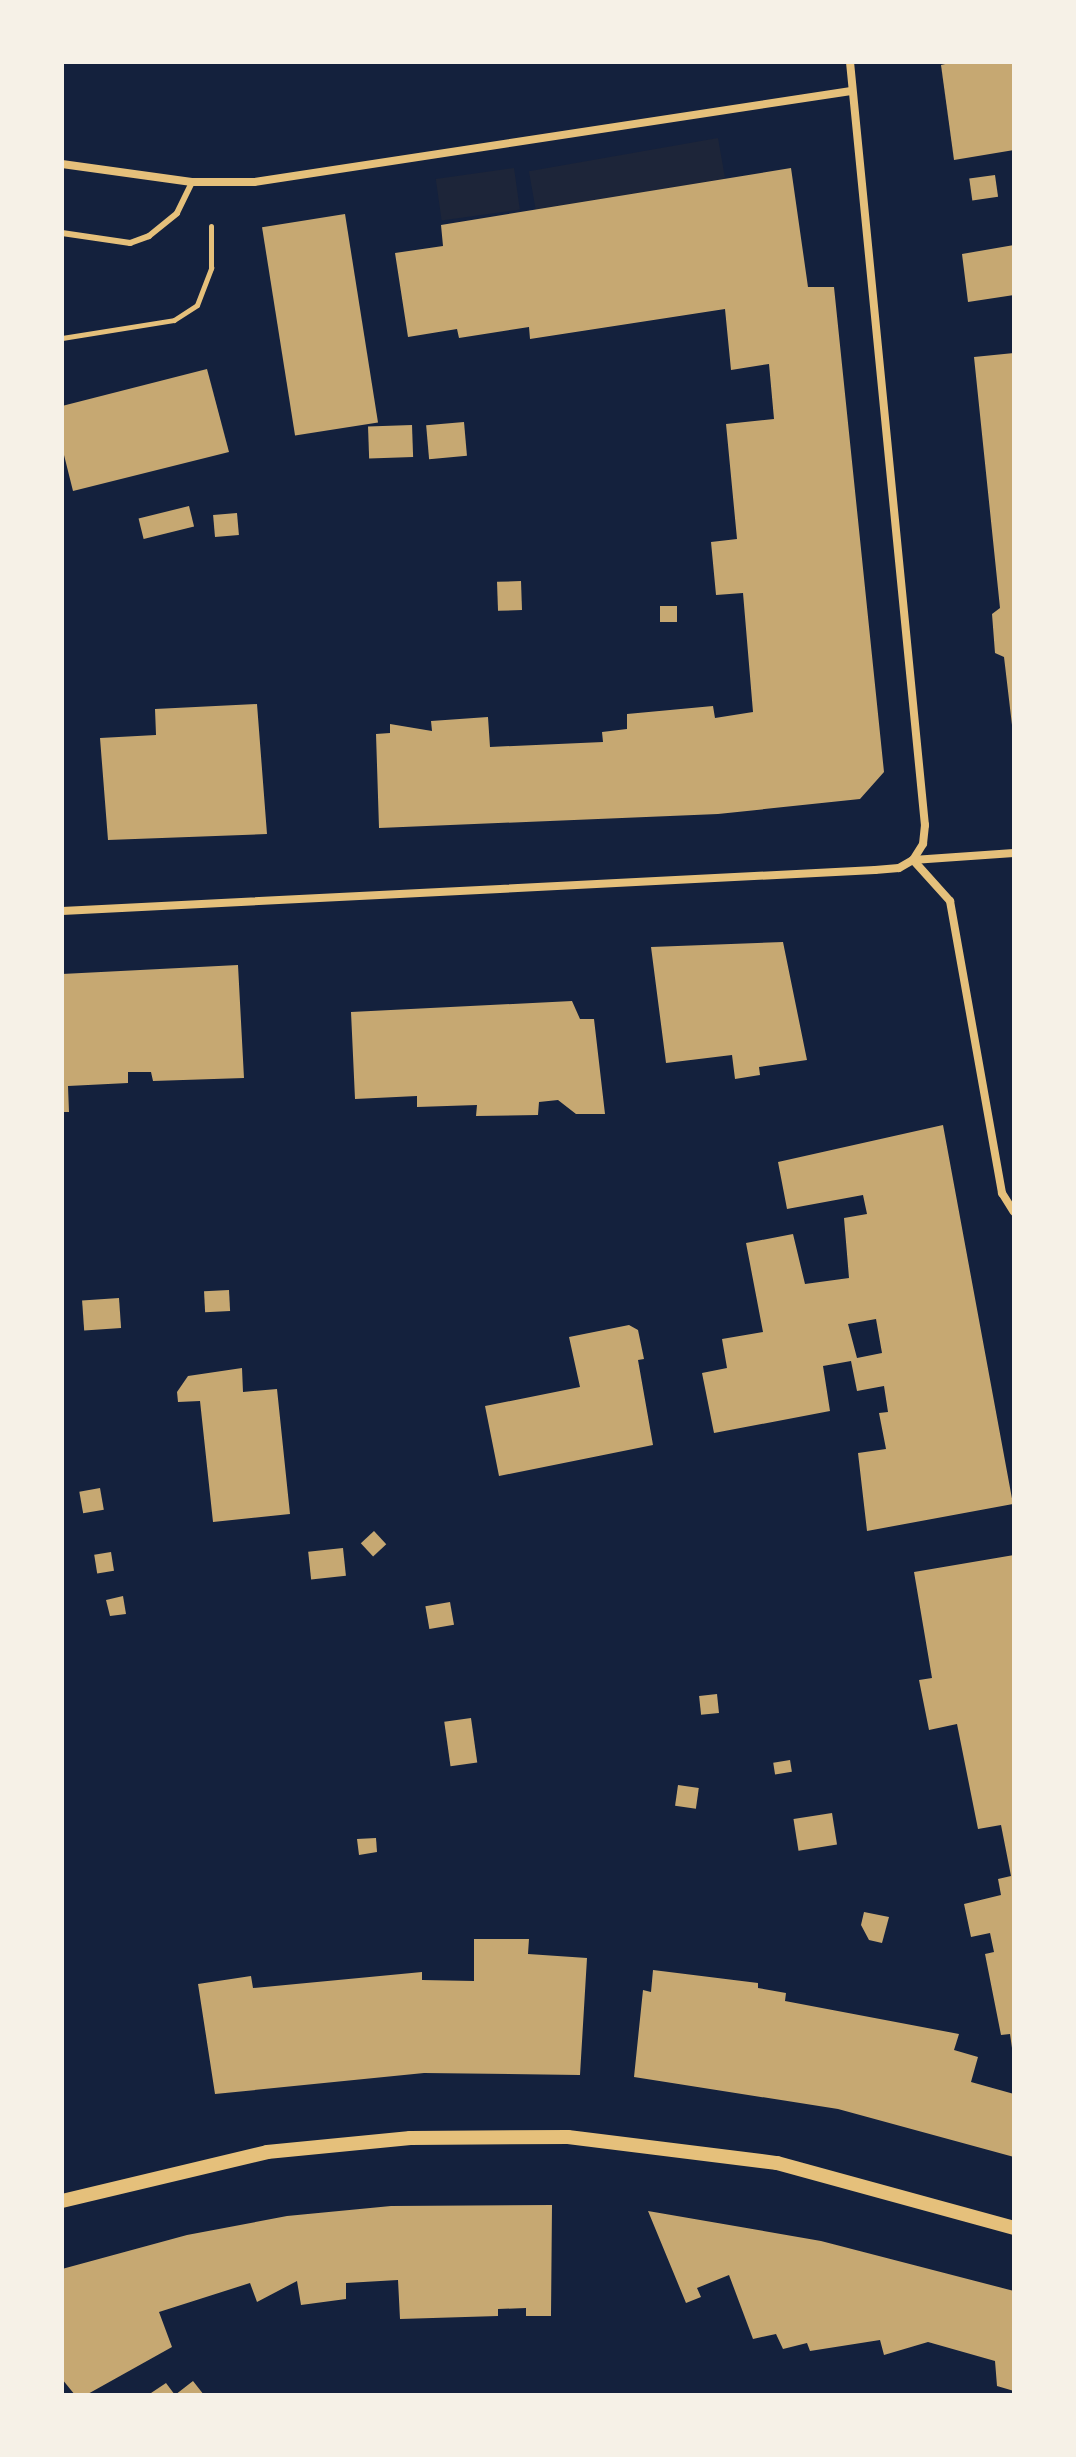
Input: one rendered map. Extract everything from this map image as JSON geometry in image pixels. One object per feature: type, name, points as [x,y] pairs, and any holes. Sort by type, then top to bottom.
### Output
[{"type":"street","points":[[850,62],[925,825],[923,844],[913,860]]},
{"type":"street","points":[[62,164],[192,182],[254,182],[851,91]]},
{"type":"street","points":[[62,911],[863,871],[899,868],[913,860],[1014,853]]},
{"type":"street","points":[[913,860],[950,901],[1002,1193],[1014,1212]]},
{"type":"street","points":[[62,2201],[267,2152],[410,2138],[568,2137],[777,2163],[1014,2228]]},
{"type":"lane","points":[[62,233],[130,243],[149,236],[177,213],[192,182]]},
{"type":"path","points":[[62,338],[174,320],[197,305],[211,268],[209,233],[216,214]]},
{"type":"shaded area","points":[[718,138],[725,178],[536,212],[529,171]]},
{"type":"shaded area","points":[[514,168],[520,210],[442,221],[436,179]]},
{"type":"building","points":[[954,62],[1014,62],[1014,150],[954,160],[941,65]]},
{"type":"building","points":[[791,168],[808,287],[834,287],[884,772],[860,799],[718,814],[379,828],[376,734],[390,733],[390,724],[432,731],[431,721],[488,717],[490,747],[603,742],[602,732],[627,729],[627,714],[713,706],[715,718],[753,712],[743,593],[716,595],[711,542],[737,539],[726,424],[774,419],[769,364],[731,370],[725,309],[530,339],[529,327],[459,338],[457,329],[408,337],[395,253],[443,246],[441,225]]},
{"type":"building","points":[[995,175],[998,197],[972,200],[969,179]]},
{"type":"building","points":[[345,214],[378,422],[295,436],[262,227]]},
{"type":"building","points":[[1014,245],[1014,295],[968,302],[962,254]]},
{"type":"building","points":[[1014,353],[1012,725],[1004,657],[995,653],[992,614],[1000,608],[974,357]]},
{"type":"building","points":[[207,369],[229,452],[73,491],[62,447],[62,406]]},
{"type":"building","points":[[464,422],[467,456],[429,459],[426,425]]},
{"type":"building","points":[[412,425],[413,457],[369,459],[368,427]]},
{"type":"building","points":[[189,506],[194,526],[144,539],[139,519]]},
{"type":"building","points":[[237,513],[239,535],[215,537],[213,515]]},
{"type":"building","points":[[521,581],[522,610],[498,611],[497,582]]},
{"type":"building","points":[[660,606],[677,606],[677,622],[660,622]]},
{"type":"building","points":[[257,704],[267,834],[108,840],[100,738],[156,735],[155,709]]},
{"type":"building","points":[[783,942],[807,1060],[759,1067],[760,1075],[735,1079],[732,1055],[666,1063],[651,947]]},
{"type":"building","points":[[238,965],[244,1078],[153,1081],[151,1072],[128,1072],[128,1083],[68,1086],[69,1112],[62,1112],[62,974]]},
{"type":"building","points":[[572,1001],[580,1019],[594,1019],[605,1114],[576,1114],[558,1100],[539,1102],[538,1115],[476,1116],[477,1105],[417,1107],[417,1096],[355,1099],[351,1012]]},
{"type":"building","points":[[943,1125],[1013,1504],[867,1531],[858,1453],[886,1449],[879,1413],[888,1412],[884,1386],[857,1391],[851,1361],[823,1366],[830,1411],[714,1433],[702,1373],[727,1368],[722,1339],[763,1332],[746,1243],[793,1234],[805,1284],[849,1278],[844,1218],[867,1214],[863,1195],[787,1209],[778,1162]],"holes":[[[876,1319],[882,1353],[857,1358],[848,1324]]]},
{"type":"building","points":[[229,1290],[230,1311],[205,1312],[204,1291]]},
{"type":"building","points":[[119,1298],[121,1328],[84,1331],[82,1301]]},
{"type":"building","points":[[629,1325],[638,1330],[644,1359],[638,1360],[653,1445],[499,1476],[485,1406],[580,1387],[569,1337]]},
{"type":"building","points":[[242,1368],[243,1392],[277,1389],[290,1514],[213,1522],[200,1401],[178,1402],[177,1392],[188,1376]]},
{"type":"building","points":[[100,1488],[104,1510],[83,1513],[79,1492]]},
{"type":"building","points":[[374,1531],[386,1544],[373,1556],[361,1543]]},
{"type":"building","points":[[343,1548],[346,1576],[311,1580],[308,1552]]},
{"type":"building","points":[[111,1552],[114,1571],[97,1573],[94,1555]]},
{"type":"building","points":[[1014,1555],[1012,2048],[1010,2034],[1001,2035],[985,1954],[994,1952],[990,1933],[971,1937],[964,1904],[1001,1895],[998,1879],[1011,1876],[1001,1825],[978,1829],[957,1724],[929,1730],[919,1680],[932,1678],[914,1572]]},
{"type":"building","points":[[123,1596],[126,1614],[110,1616],[106,1600]]},
{"type":"building","points":[[450,1602],[454,1625],[429,1629],[425,1606]]},
{"type":"building","points":[[717,1694],[719,1713],[701,1715],[699,1696]]},
{"type":"building","points":[[471,1718],[477,1763],[451,1766],[444,1722]]},
{"type":"building","points":[[790,1760],[792,1772],[775,1775],[773,1763]]},
{"type":"building","points":[[678,1785],[699,1788],[696,1809],[675,1806]]},
{"type":"building","points":[[832,1813],[837,1845],[798,1851],[793,1819]]},
{"type":"building","points":[[376,1838],[377,1852],[359,1855],[357,1839]]},
{"type":"building","points":[[864,1912],[889,1917],[882,1943],[869,1940],[861,1925]]},
{"type":"building","points":[[474,1939],[529,1939],[528,1954],[587,1958],[580,2075],[424,2073],[215,2094],[198,1984],[251,1976],[253,1988],[422,1972],[422,1980],[474,1981]]},
{"type":"building","points":[[653,1970],[758,1983],[758,1988],[786,1993],[785,2001],[959,2034],[954,2050],[978,2057],[971,2082],[1014,2094],[1014,2157],[838,2109],[634,2077],[643,1990],[651,1992]]},
{"type":"building","points":[[552,2205],[551,2316],[526,2316],[526,2308],[498,2309],[498,2316],[400,2319],[398,2280],[346,2283],[346,2299],[301,2305],[297,2281],[257,2302],[250,2283],[159,2312],[172,2347],[86,2395],[75,2395],[62,2379],[62,2269],[187,2235],[287,2216],[391,2206]]},
{"type":"building","points":[[648,2211],[821,2241],[1014,2291],[1014,2391],[997,2386],[995,2361],[928,2342],[884,2355],[880,2340],[810,2351],[807,2343],[783,2349],[776,2334],[753,2339],[729,2275],[697,2288],[701,2297],[686,2303]]},
{"type":"building","points":[[193,2381],[204,2395],[175,2395]]},
{"type":"building","points":[[166,2383],[175,2395],[148,2395]]}]
